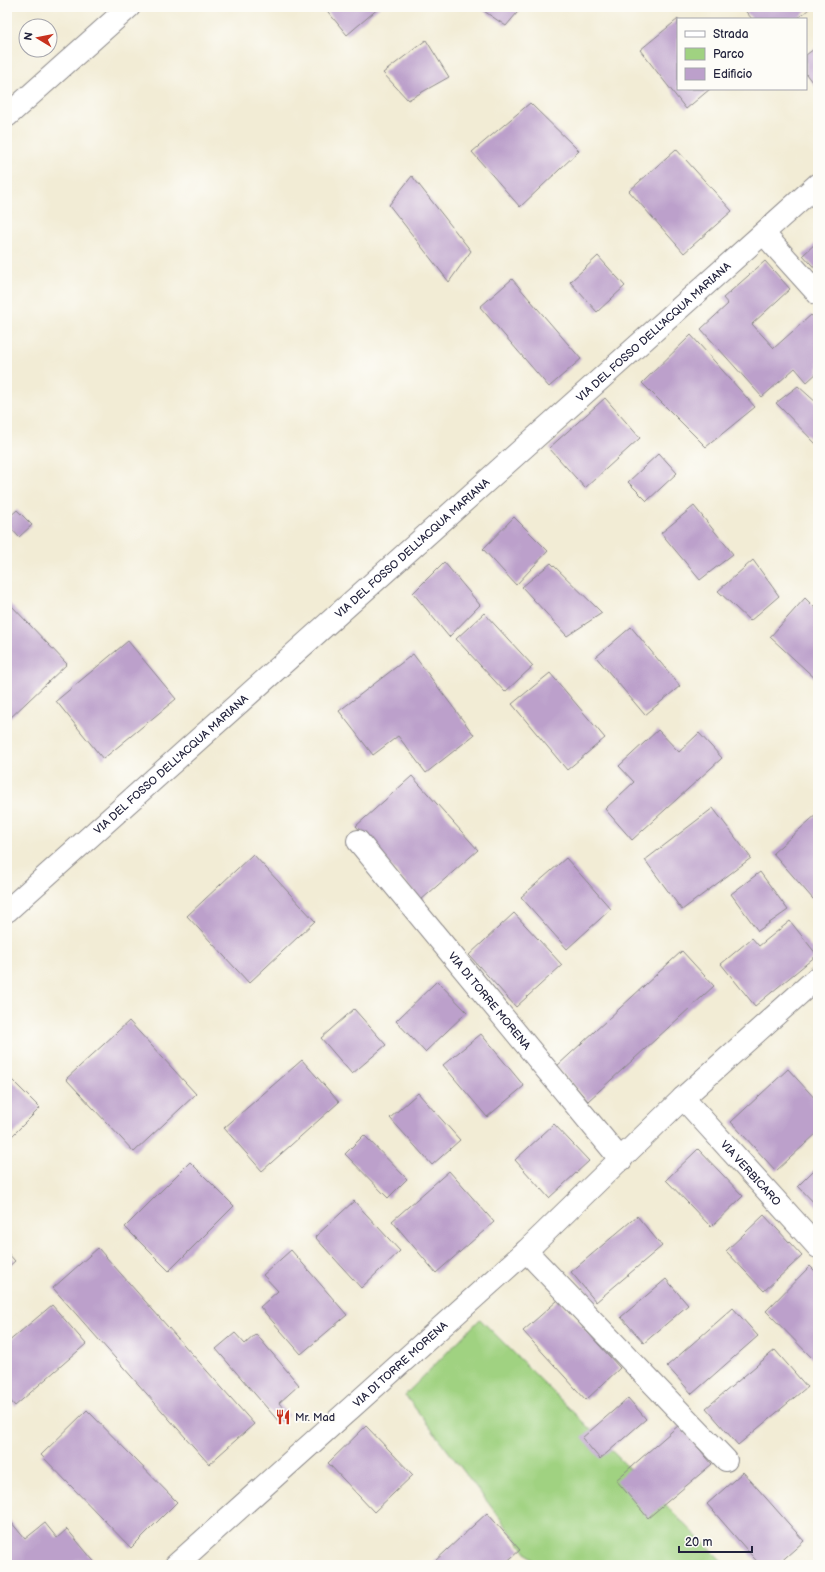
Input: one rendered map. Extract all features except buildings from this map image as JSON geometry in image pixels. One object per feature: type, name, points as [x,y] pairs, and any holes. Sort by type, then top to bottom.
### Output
[{"type":"street","points":[[7,116],[129,7]]},
{"type":"street","name":"VIA DEL FOSSO DELL'ACQUA MARIANA","points":[[7,911],[818,184]]},
{"type":"street","points":[[764,234],[818,294]]},
{"type":"street","name":"VIA DI TORRE MORENA","points":[[358,841],[621,1160]]},
{"type":"street","name":"VIA DI TORRE MORENA","points":[[176,1565],[526,1251],[684,1098],[818,977]]},
{"type":"street","name":"VIA VERBICARO","points":[[684,1098],[818,1247]]},
{"type":"street","points":[[526,1251],[726,1460]]},
{"type":"green space","points":[[480,1319],[726,1565],[527,1565],[533,1561],[405,1395]]},
{"type":"place","name":"Mr. Mad","points":[[283,1417]]}]
